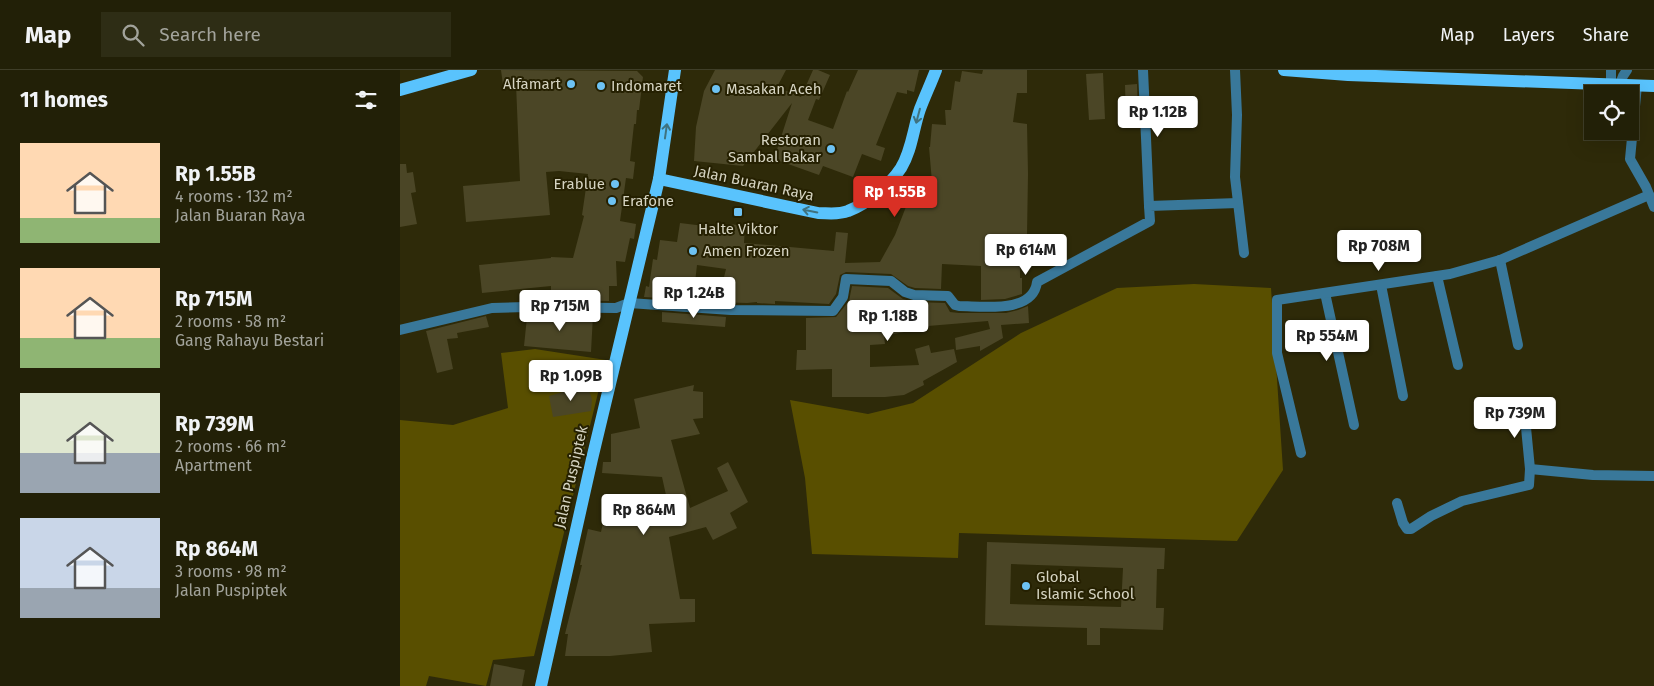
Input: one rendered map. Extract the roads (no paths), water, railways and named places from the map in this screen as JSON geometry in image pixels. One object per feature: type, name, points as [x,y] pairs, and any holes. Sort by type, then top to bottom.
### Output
[{"type":"main road","points":[[400,90],[471,70]]},
{"type":"main road","name":"Jalan Puspiptek","points":[[541,686],[659,179],[675,70]]},
{"type":"main road","name":"Jalan Buaran Raya","points":[[659,179],[818,213],[833,214],[848,211],[874,195],[901,168],[913,139],[920,110],[936,70]]},
{"type":"main road","points":[[1284,70],[1348,75],[1638,85]]},
{"type":"main road","points":[[1639,85],[1654,86]]},
{"type":"street","points":[[400,330],[492,308],[616,308],[629,303],[731,310],[834,311],[843,297],[846,279],[891,281],[905,292],[914,295],[948,296],[955,305],[959,306],[1004,306],[1024,303],[1036,290],[1037,282],[1150,221],[1143,70]]},
{"type":"street","points":[[1235,70],[1237,115],[1235,168],[1244,253]]},
{"type":"street","points":[[1611,70],[1615,84]]},
{"type":"street","points":[[1615,84],[1627,70]]},
{"type":"street","points":[[1632,140],[1630,158],[1654,207]]},
{"type":"street","points":[[1301,453],[1277,353],[1276,300],[1437,276],[1500,260],[1649,195]]},
{"type":"street","points":[[1149,206],[1238,203]]},
{"type":"street","points":[[1500,260],[1518,345]]},
{"type":"street","points":[[1437,276],[1458,365]]},
{"type":"street","points":[[1381,285],[1403,396]]},
{"type":"street","points":[[1325,293],[1354,425]]},
{"type":"street","points":[[1397,503],[1404,525],[1407,529],[1411,529],[1431,516],[1462,501],[1527,487],[1530,483],[1530,470],[1524,406]]},
{"type":"street","points":[[1530,470],[1593,475],[1654,476]]},
{"type":"place","name":"Alfamart","points":[[571,84]]},
{"type":"place","name":"Indomaret","points":[[601,86]]},
{"type":"place","name":"Masakan Aceh","points":[[716,89]]},
{"type":"place","name":"Restoran Sambal Bakar","points":[[831,149]]},
{"type":"place","name":"Erablue","points":[[615,184]]},
{"type":"place","name":"Erafone","points":[[612,201]]},
{"type":"place","name":"Halte Viktor","points":[[738,212]]},
{"type":"place","name":"Amen Frozen","points":[[693,251]]},
{"type":"place","name":"Global Islamic School","points":[[1026,586]]}]
